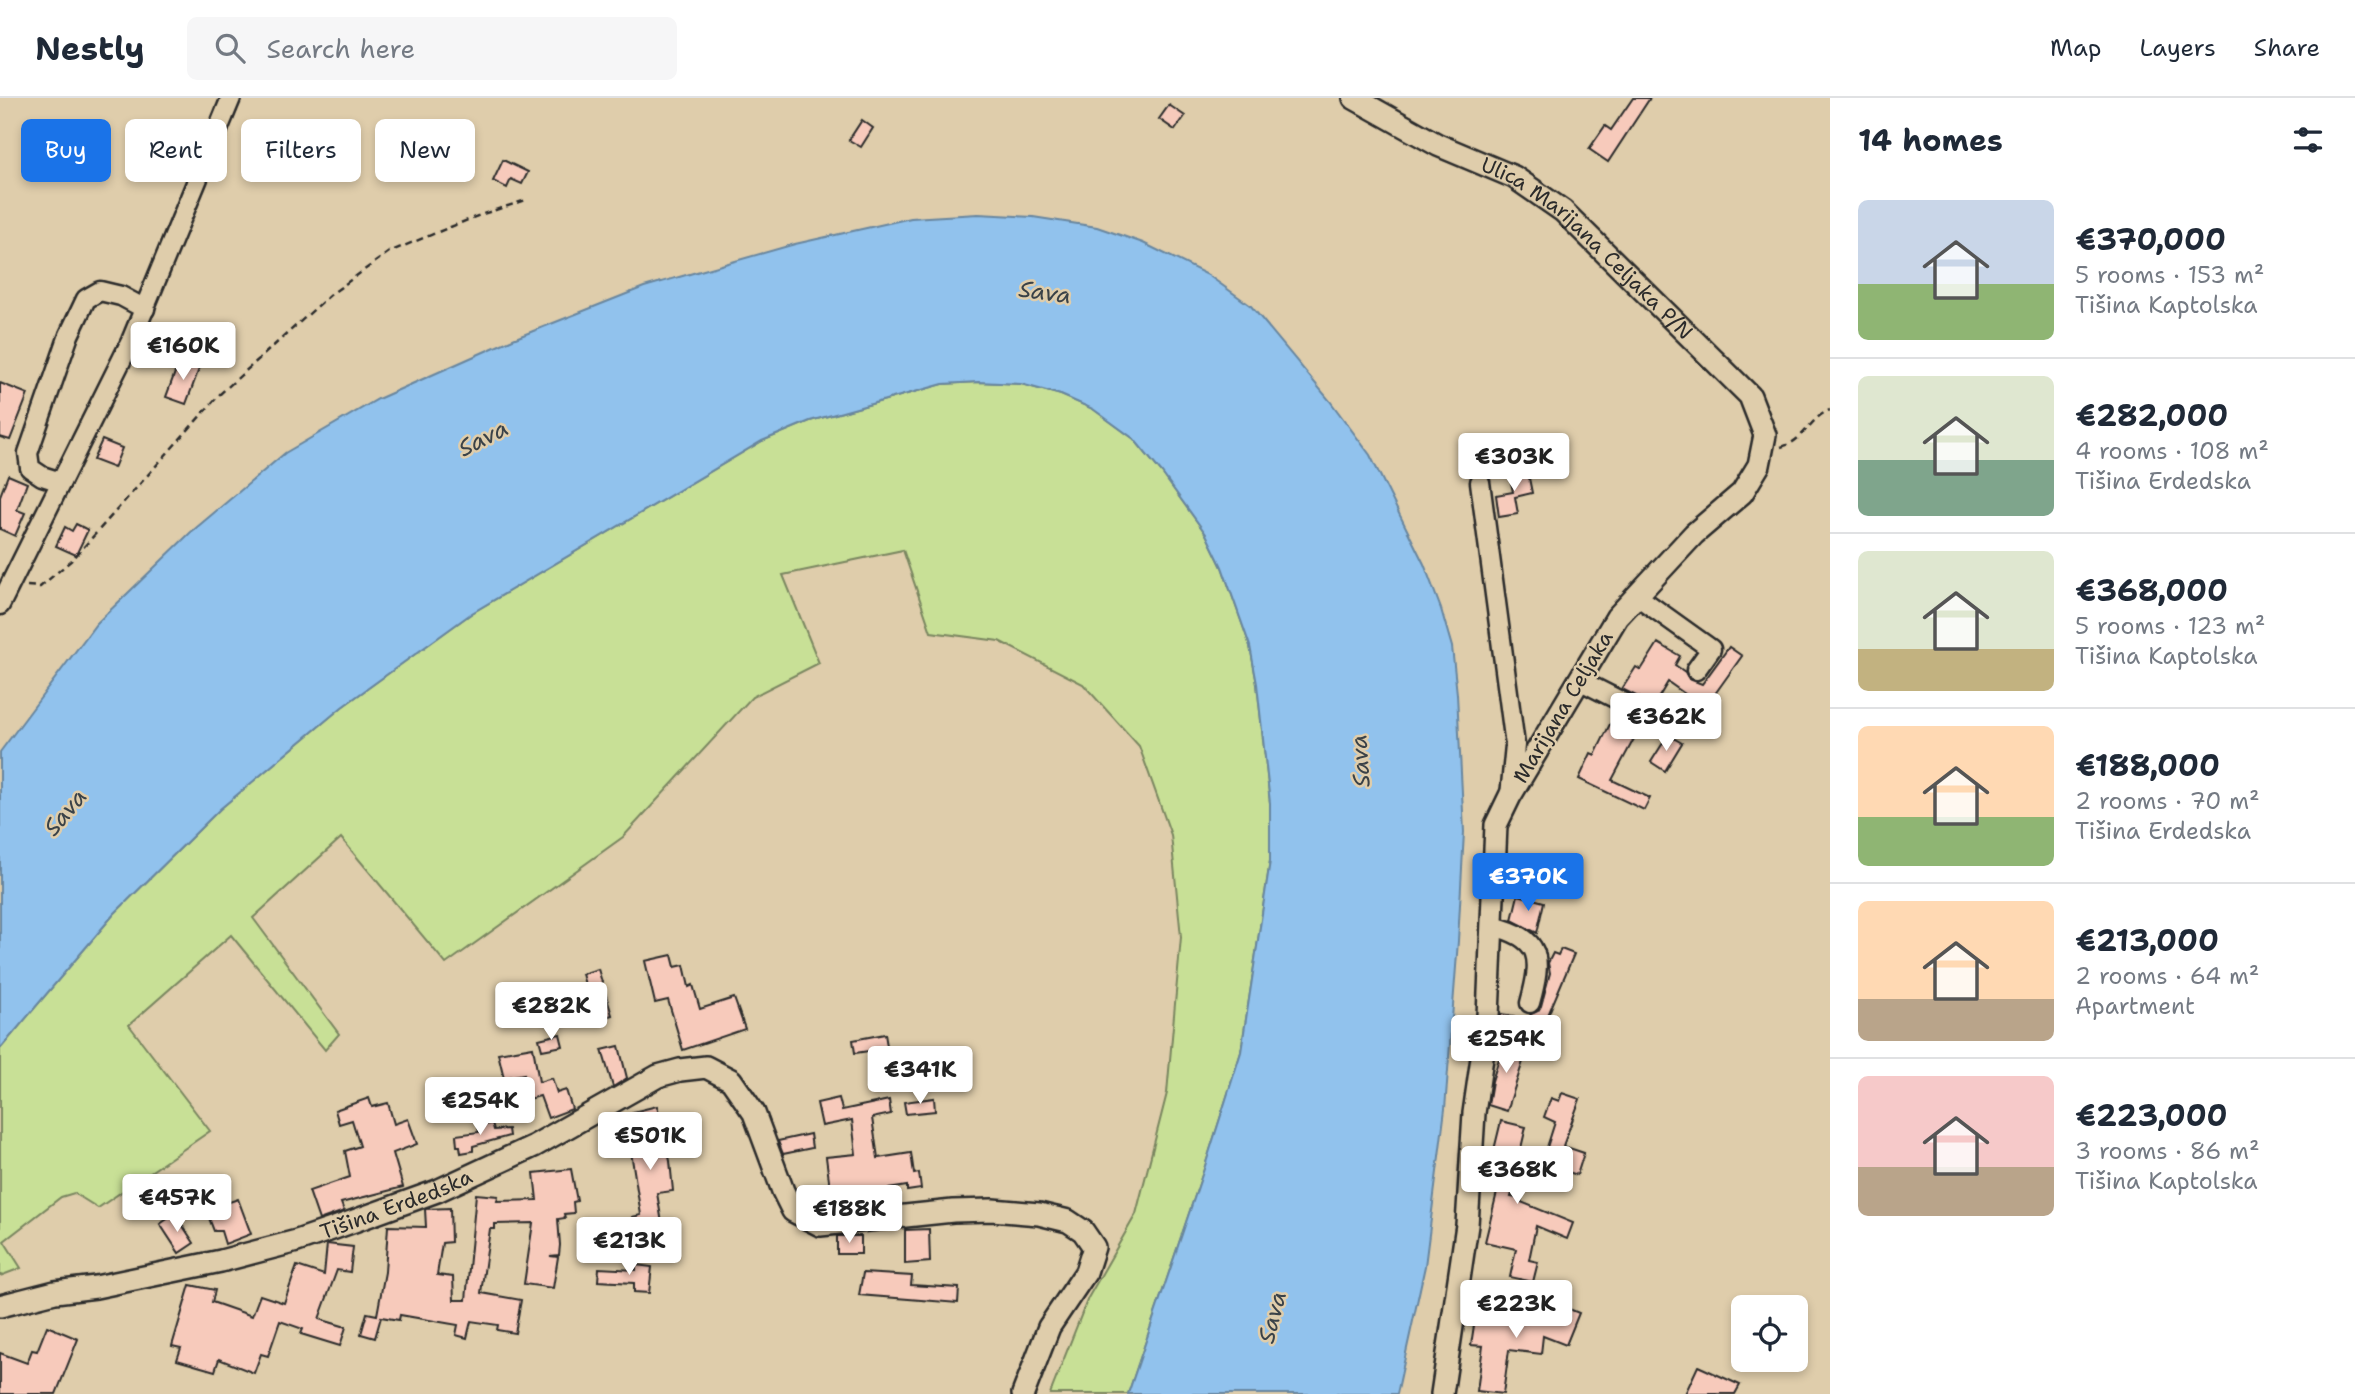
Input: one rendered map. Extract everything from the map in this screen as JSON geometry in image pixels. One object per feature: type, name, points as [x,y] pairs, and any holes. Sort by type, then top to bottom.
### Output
[{"type":"main road","name":"Ulica Marijana Celjaka P/N","points":[[1354,98],[1438,145],[1514,177],[1563,211],[1750,396],[1765,435],[1762,452]]},
{"type":"main road","name":"Marijana Celjaka","points":[[1442,1394],[1467,1225],[1474,1113],[1488,1016],[1496,825],[1510,796],[1617,617],[1694,534],[1742,493],[1759,465],[1762,452]]},
{"type":"main road","name":"Tišina Erdedska","points":[[0,1306],[55,1292],[96,1287],[221,1261],[297,1241],[437,1191],[534,1146],[658,1076],[706,1067],[731,1080],[754,1113],[793,1212],[820,1225],[953,1211],[992,1210],[1039,1214],[1068,1221],[1083,1231],[1094,1247],[1086,1272],[1049,1327],[1023,1394]]},
{"type":"street","points":[[0,605],[131,341],[231,98]]},
{"type":"street","points":[[61,482],[42,476],[30,468],[28,453],[69,335],[86,299],[100,291],[121,296],[145,309]]},
{"type":"street","points":[[1480,482],[1515,745],[1510,796]]},
{"type":"street","points":[[1637,596],[1711,649],[1696,670]]},
{"type":"street","points":[[1579,680],[1664,723]]},
{"type":"street","points":[[1492,926],[1506,929],[1527,941],[1537,954],[1538,972],[1530,1003]]},
{"type":"path","points":[[10,585],[40,587],[73,559],[220,394],[330,295],[389,252],[480,215],[526,200]]},
{"type":"path","points":[[1762,452],[1794,444],[1823,413],[1830,410]]},
{"type":"green space","points":[[943,384],[1021,384],[1061,395],[1093,409],[1134,439],[1206,534],[1222,567],[1250,646],[1257,684],[1270,803],[1270,861],[1241,1052],[1128,1394],[1050,1394],[1088,1298],[1136,1214],[1167,1093],[1181,937],[1171,835],[1139,746],[1083,684],[999,641],[931,632],[903,550],[783,575],[819,663],[752,697],[623,837],[446,964],[341,838],[253,918],[339,1034],[325,1050],[231,935],[129,1025],[210,1131],[98,1208],[74,1193],[61,1197],[4,1241],[21,1268],[0,1276],[0,1049],[114,914],[220,809],[342,707],[472,613],[762,441],[810,421]]},
{"type":"water","name":"Sava","points":[[978,214],[1033,217],[1097,227],[1143,243],[1208,275],[1251,306],[1330,401],[1370,455],[1424,564],[1441,609],[1452,647],[1457,694],[1464,832],[1458,941],[1445,1109],[1425,1266],[1397,1394],[1128,1394],[1241,1052],[1270,861],[1270,803],[1257,684],[1250,646],[1222,567],[1206,534],[1134,439],[1093,409],[1061,395],[1021,384],[943,384],[810,421],[762,441],[472,613],[342,707],[220,809],[114,914],[0,1049],[0,752],[96,624],[190,533],[285,453],[378,399],[513,339],[644,287],[795,244],[911,218]]},
{"type":"building","points":[[1633,98],[1650,98],[1608,162],[1589,149],[1605,126],[1611,130]]},
{"type":"building","points":[[1169,105],[1185,116],[1175,130],[1159,119]]},
{"type":"building","points":[[862,120],[873,128],[861,147],[849,140]]},
{"type":"building","points":[[503,160],[528,172],[522,184],[511,179],[507,188],[493,181]]},
{"type":"building","points":[[180,359],[200,366],[186,404],[166,397]]},
{"type":"building","points":[[0,383],[28,394],[10,440],[0,437]]},
{"type":"building","points":[[102,440],[122,448],[114,468],[93,460]]},
{"type":"building","points":[[1527,468],[1532,493],[1515,497],[1518,514],[1499,517],[1496,495],[1513,492],[1509,472]]},
{"type":"building","points":[[8,475],[27,483],[17,510],[25,513],[15,536],[0,529],[0,496]]},
{"type":"building","points":[[76,524],[88,530],[76,555],[56,546],[65,527],[72,531]]},
{"type":"building","points":[[1658,643],[1680,656],[1675,665],[1685,672],[1689,679],[1702,684],[1729,647],[1742,656],[1712,698],[1709,696],[1702,706],[1668,682],[1654,705],[1622,689],[1636,667],[1641,670]]},
{"type":"building","points":[[1610,724],[1635,737],[1612,780],[1650,798],[1644,810],[1579,779],[1591,753],[1595,755]]},
{"type":"building","points":[[1668,735],[1682,743],[1665,771],[1651,762]]},
{"type":"building","points":[[1518,895],[1544,902],[1537,933],[1512,920]]},
{"type":"building","points":[[1561,949],[1574,954],[1543,1027],[1528,1020],[1541,1006],[1550,973],[1548,963],[1553,953],[1558,955]]},
{"type":"building","points":[[672,955],[675,967],[684,965],[689,987],[693,985],[700,1009],[734,998],[745,1029],[683,1050],[668,1000],[655,1003],[645,961]]},
{"type":"building","points":[[598,969],[612,1015],[595,1020],[582,974]]},
{"type":"building","points":[[1501,1014],[1514,1016],[1511,1035],[1499,1033]]},
{"type":"building","points":[[560,1034],[563,1046],[542,1050],[539,1039]]},
{"type":"building","points":[[885,1034],[888,1052],[876,1054],[875,1050],[855,1053],[853,1040]]},
{"type":"building","points":[[1506,1037],[1511,1039],[1509,1062],[1518,1043],[1528,1046],[1507,1111],[1488,1105],[1492,1081]]},
{"type":"building","points":[[619,1046],[627,1078],[613,1087],[602,1050]]},
{"type":"building","points":[[533,1047],[539,1082],[552,1078],[557,1093],[566,1090],[572,1109],[548,1118],[540,1096],[529,1099],[524,1074],[504,1078],[498,1053]]},
{"type":"building","points":[[1562,1093],[1580,1099],[1563,1146],[1584,1153],[1577,1175],[1542,1163],[1555,1122],[1544,1117],[1551,1098],[1559,1101]]},
{"type":"building","points":[[369,1098],[372,1107],[388,1103],[394,1124],[408,1119],[417,1144],[393,1153],[403,1187],[341,1203],[344,1211],[319,1220],[309,1191],[350,1177],[345,1151],[360,1146],[352,1120],[339,1124],[335,1110]]},
{"type":"building","points":[[839,1098],[842,1110],[889,1100],[891,1114],[872,1118],[878,1158],[911,1153],[914,1174],[919,1173],[921,1189],[907,1191],[907,1186],[882,1190],[884,1205],[827,1211],[825,1188],[830,1188],[826,1157],[856,1154],[852,1120],[822,1126],[817,1103]]},
{"type":"building","points":[[934,1098],[935,1111],[906,1114],[904,1102]]},
{"type":"building","points":[[657,1106],[670,1161],[673,1191],[657,1193],[664,1235],[636,1240],[632,1217],[641,1215],[631,1152],[625,1152],[623,1140],[640,1138],[633,1112]]},
{"type":"building","points":[[1501,1121],[1526,1127],[1518,1161],[1521,1162],[1511,1197],[1522,1199],[1521,1202],[1573,1223],[1567,1239],[1536,1226],[1529,1260],[1538,1262],[1533,1282],[1510,1277],[1516,1249],[1485,1242],[1499,1184],[1487,1180]]},
{"type":"building","points":[[492,1123],[494,1130],[508,1129],[509,1136],[473,1146],[473,1151],[461,1153],[456,1135],[479,1132],[478,1127]]},
{"type":"building","points":[[810,1134],[812,1148],[783,1154],[778,1141]]},
{"type":"building","points":[[571,1169],[577,1201],[573,1202],[574,1213],[564,1214],[565,1218],[558,1219],[559,1255],[550,1256],[558,1257],[553,1288],[524,1284],[533,1223],[495,1224],[495,1229],[490,1229],[481,1293],[521,1300],[515,1333],[497,1330],[498,1325],[471,1321],[467,1338],[456,1335],[458,1325],[400,1315],[399,1320],[381,1317],[375,1338],[361,1334],[367,1313],[377,1315],[385,1272],[388,1226],[426,1227],[425,1209],[450,1208],[451,1242],[442,1243],[437,1275],[453,1277],[454,1300],[466,1300],[476,1194],[498,1196],[497,1201],[537,1200],[534,1173]]},
{"type":"building","points":[[238,1199],[251,1234],[225,1244],[221,1231],[214,1231],[206,1210]]},
{"type":"building","points":[[175,1214],[194,1243],[179,1253],[160,1224]]},
{"type":"building","points":[[929,1229],[930,1262],[905,1264],[905,1230]]},
{"type":"building","points":[[837,1236],[861,1236],[861,1254],[837,1254]]},
{"type":"building","points":[[327,1244],[353,1247],[350,1272],[337,1270],[319,1319],[346,1327],[340,1346],[301,1334],[303,1329],[280,1321],[268,1356],[261,1354],[254,1373],[219,1359],[215,1371],[177,1360],[181,1348],[172,1346],[190,1285],[215,1290],[212,1302],[252,1316],[260,1295],[284,1303],[297,1266],[324,1275]]},
{"type":"building","points":[[636,1265],[652,1267],[649,1293],[634,1292],[634,1283],[598,1281],[599,1268],[636,1270]]},
{"type":"building","points":[[863,1273],[912,1276],[911,1285],[959,1288],[958,1303],[859,1295]]},
{"type":"building","points":[[1545,1299],[1579,1313],[1566,1345],[1543,1336],[1541,1354],[1509,1350],[1503,1394],[1477,1391],[1483,1346],[1471,1345],[1476,1312],[1540,1320]]},
{"type":"building","points":[[47,1326],[78,1339],[56,1394],[0,1394],[0,1353],[27,1363],[32,1350],[37,1351]]},
{"type":"building","points":[[1698,1366],[1740,1385],[1735,1394],[1685,1394]]}]
